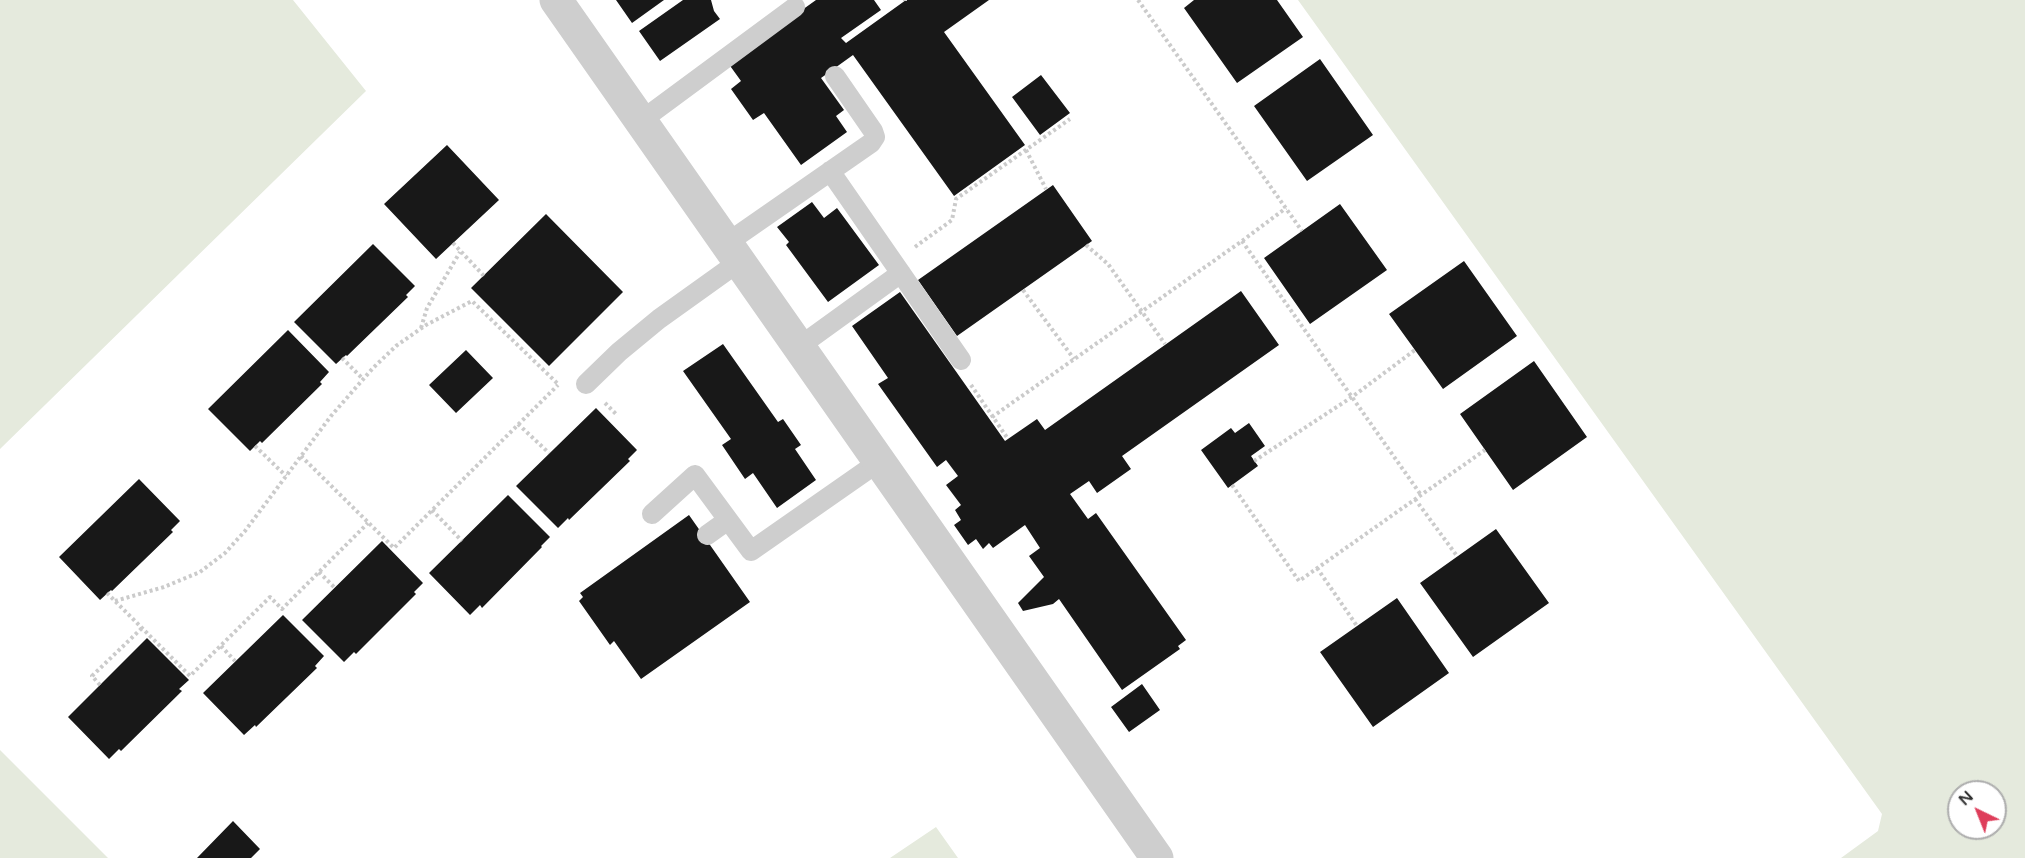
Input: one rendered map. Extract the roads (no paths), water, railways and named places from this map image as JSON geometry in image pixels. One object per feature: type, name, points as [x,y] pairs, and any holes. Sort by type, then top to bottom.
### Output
[{"type":"street","points":[[556,0],[1157,858]]},
{"type":"lane","points":[[642,120],[795,7]]},
{"type":"lane","points":[[586,384],[619,352],[734,252],[830,171],[872,142],[875,137],[873,131],[835,76]]},
{"type":"lane","points":[[830,171],[962,360]]},
{"type":"lane","points":[[800,346],[897,268]]},
{"type":"lane","points":[[652,514],[695,475],[751,551],[880,461]]},
{"type":"lane","points":[[707,535],[729,520]]}]
